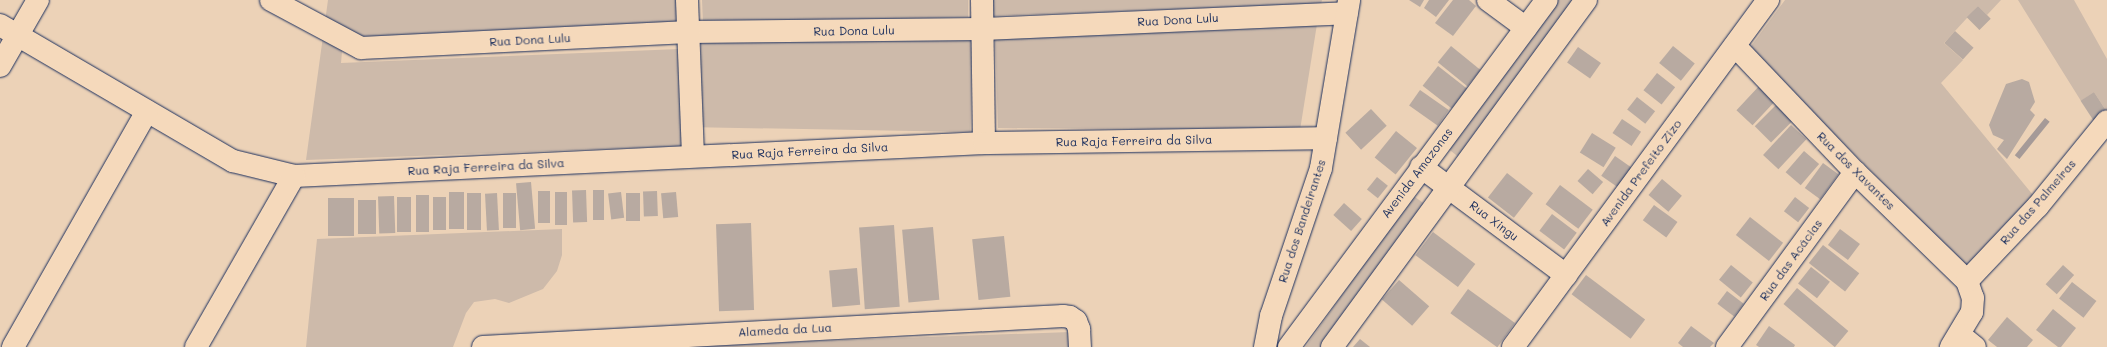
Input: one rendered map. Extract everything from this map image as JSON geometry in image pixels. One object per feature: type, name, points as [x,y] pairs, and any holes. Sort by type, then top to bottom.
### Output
[{"type":"street","points":[[0,66],[9,30],[38,0]]},
{"type":"street","name":"Rua Dona Lulu","points":[[271,0],[361,48],[689,32],[983,29],[1348,6]]},
{"type":"street","points":[[687,0],[693,156]]},
{"type":"street","points":[[982,0],[984,143]]},
{"type":"street","points":[[1488,0],[1526,28]]},
{"type":"street","name":"Avenida Amazonas","points":[[1289,347],[1420,167],[1547,0]]},
{"type":"street","points":[[1332,347],[1448,186],[1586,0]]},
{"type":"street","name":"Avenida Prefeito Zizo","points":[[1513,347],[1768,0]]},
{"type":"street","name":"Rua dos Bandeirantes","points":[[1265,347],[1271,316],[1321,168],[1348,6]]},
{"type":"street","name":"Rua Raja Ferreira da Silva","points":[[9,30],[232,161],[294,176],[984,143],[1326,138]]},
{"type":"street","name":"Rua dos Xavantes","points":[[1735,46],[1855,172],[1970,289]]},
{"type":"street","points":[[13,347],[147,111]]},
{"type":"street","name":"Rua das Palmeiras","points":[[1970,289],[2107,121]]},
{"type":"street","name":"Rua Xingu","points":[[1420,167],[1448,186],[1566,275]]},
{"type":"street","name":"Rua das Acácias","points":[[1727,347],[1855,172]]},
{"type":"street","points":[[196,347],[294,176]]},
{"type":"street","points":[[1962,343],[1972,312],[1970,289]]},
{"type":"street","name":"Alameda da Lua","points":[[483,346],[1063,316],[1070,317],[1076,321],[1080,338]]},
{"type":"shaded area","points":[[328,0],[677,0],[677,29],[343,40],[341,63],[679,49],[683,146],[306,160]]},
{"type":"shaded area","points":[[702,0],[968,0],[968,17],[703,24]]},
{"type":"shaded area","points":[[991,0],[1322,0],[1321,4],[992,16]]},
{"type":"shaded area","points":[[1554,0],[1576,0],[1461,159],[1446,147]]},
{"type":"shaded area","points":[[1785,0],[2001,0],[1987,15],[1978,6],[1944,43],[1963,60],[1941,83],[2037,200],[1970,270],[1749,49]]},
{"type":"shaded area","points":[[2018,0],[2074,0],[2107,59],[2107,112],[2094,92],[2081,101]]},
{"type":"shaded area","points":[[1317,24],[1300,130],[998,128],[995,36]]},
{"type":"shaded area","points":[[701,31],[972,36],[970,132],[699,127]]},
{"type":"shaded area","points":[[2045,118],[2050,122],[2019,159],[2015,155]]},
{"type":"shaded area","points":[[1412,195],[1425,204],[1325,347],[1306,347]]},
{"type":"shaded area","points":[[562,229],[562,255],[557,271],[543,289],[509,303],[495,299],[474,302],[466,313],[453,347],[306,347],[317,239]]},
{"type":"shaded area","points":[[1070,332],[1071,347],[647,347]]},
{"type":"building","points":[[1409,0],[1424,0],[1420,7]]},
{"type":"building","points":[[1429,0],[1449,0],[1436,17],[1424,8]]},
{"type":"building","points":[[1453,0],[1469,0],[1476,6],[1453,36],[1435,23]]},
{"type":"building","points":[[1978,6],[1991,19],[1979,30],[1967,17]]},
{"type":"building","points":[[1955,31],[1974,48],[1963,60],[1944,43]]},
{"type":"building","points":[[1451,46],[1481,70],[1467,86],[1438,62]]},
{"type":"building","points":[[1673,46],[1695,64],[1681,81],[1659,63]]},
{"type":"building","points":[[1578,47],[1601,63],[1590,79],[1567,63]]},
{"type":"building","points":[[1438,66],[1467,89],[1452,108],[1423,86]]},
{"type":"building","points":[[1657,73],[1675,87],[1662,104],[1643,90]]},
{"type":"building","points":[[2022,79],[2029,82],[2035,102],[2030,110],[2035,115],[2007,159],[1997,149],[2004,140],[1993,135],[1989,125],[2006,84]]},
{"type":"building","points":[[1761,84],[1777,99],[1753,125],[1736,110]]},
{"type":"building","points":[[1420,90],[1449,110],[1438,126],[1409,106]]},
{"type":"building","points":[[2094,92],[2107,112],[2094,121],[2081,101]]},
{"type":"building","points":[[1637,97],[1655,111],[1645,124],[1627,110]]},
{"type":"building","points":[[1776,105],[1792,121],[1771,142],[1755,126]]},
{"type":"building","points":[[1371,109],[1387,126],[1361,150],[1345,133]]},
{"type":"building","points":[[1622,119],[1641,132],[1632,146],[1612,133]]},
{"type":"building","points":[[1791,125],[1806,139],[1778,169],[1763,155]]},
{"type":"building","points":[[1396,131],[1417,148],[1396,174],[1375,157]]},
{"type":"building","points":[[1592,133],[1616,148],[1604,167],[1580,153]]},
{"type":"building","points":[[1804,151],[1819,164],[1801,185],[1786,172]]},
{"type":"building","points":[[1615,156],[1632,168],[1618,188],[1601,176]]},
{"type":"building","points":[[1823,163],[1838,174],[1820,199],[1805,188]]},
{"type":"building","points":[[1588,169],[1603,182],[1593,194],[1578,181]]},
{"type":"building","points":[[1507,173],[1533,193],[1514,218],[1488,197]]},
{"type":"building","points":[[1377,177],[1388,186],[1378,198],[1367,189]]},
{"type":"building","points":[[1662,179],[1682,196],[1668,212],[1649,195]]},
{"type":"building","points":[[531,182],[535,229],[520,230],[516,183]]},
{"type":"building","points":[[1560,185],[1593,210],[1578,229],[1546,204]]},
{"type":"building","points":[[572,190],[586,190],[587,222],[573,222]]},
{"type":"building","points":[[593,190],[604,190],[604,220],[593,220]]},
{"type":"building","points":[[538,191],[550,191],[550,223],[538,223]]},
{"type":"building","points":[[643,191],[657,191],[658,216],[644,216]]},
{"type":"building","points":[[449,192],[464,192],[464,229],[449,229]]},
{"type":"building","points":[[555,192],[567,192],[567,225],[555,225]]},
{"type":"building","points":[[621,192],[624,218],[611,219],[608,194]]},
{"type":"building","points":[[676,192],[678,217],[663,218],[661,193]]},
{"type":"building","points":[[467,193],[481,193],[481,230],[467,230]]},
{"type":"building","points":[[497,193],[499,230],[487,231],[485,194]]},
{"type":"building","points":[[503,193],[516,193],[516,228],[503,228]]},
{"type":"building","points":[[626,193],[640,193],[640,221],[626,221]]},
{"type":"building","points":[[416,195],[429,195],[429,232],[416,232]]},
{"type":"building","points":[[394,196],[395,233],[379,234],[378,197]]},
{"type":"building","points":[[397,197],[411,197],[411,232],[397,232]]},
{"type":"building","points":[[433,197],[446,197],[446,230],[433,230]]},
{"type":"building","points":[[1795,197],[1809,208],[1798,222],[1784,211]]},
{"type":"building","points":[[328,198],[354,198],[354,236],[328,236]]},
{"type":"building","points":[[358,200],[376,200],[376,234],[358,234]]},
{"type":"building","points":[[1344,203],[1362,219],[1351,231],[1333,215]]},
{"type":"building","points":[[1654,205],[1677,222],[1666,237],[1643,220]]},
{"type":"building","points":[[1552,214],[1577,233],[1564,249],[1539,231]]},
{"type":"building","points":[[1750,217],[1783,243],[1769,261],[1736,235]]},
{"type":"building","points":[[751,223],[754,310],[719,311],[716,224]]},
{"type":"building","points":[[894,225],[900,307],[865,309],[859,227]]},
{"type":"building","points":[[933,227],[939,300],[908,302],[902,230]]},
{"type":"building","points":[[1840,229],[1860,244],[1848,260],[1828,245]]},
{"type":"building","points":[[1433,232],[1475,264],[1458,287],[1416,255]]},
{"type":"building","points":[[1004,236],[1010,297],[979,300],[972,239]]},
{"type":"building","points":[[1823,245],[1859,273],[1845,291],[1809,263]]},
{"type":"building","points":[[1731,265],[1753,283],[1741,297],[1719,280]]},
{"type":"building","points":[[2063,265],[2074,275],[2057,294],[2046,284]]},
{"type":"building","points":[[1811,267],[1830,282],[1817,298],[1798,284]]},
{"type":"building","points":[[857,268],[860,305],[832,307],[829,270]]},
{"type":"building","points":[[1586,275],[1645,320],[1631,339],[1572,294]]},
{"type":"building","points":[[1399,280],[1429,306],[1412,326],[1382,300]]},
{"type":"building","points":[[2072,282],[2096,301],[2083,318],[2059,299]]},
{"type":"building","points":[[1797,288],[1848,331],[1835,347],[1784,304]]},
{"type":"building","points":[[1468,289],[1515,323],[1497,347],[1450,313]]},
{"type":"building","points":[[1727,291],[1744,304],[1734,316],[1717,304]]},
{"type":"building","points":[[2053,309],[2076,328],[2061,347],[2058,347],[2036,330]]},
{"type":"building","points":[[2007,317],[2033,340],[2027,347],[1997,347],[1988,340]]},
{"type":"building","points":[[1691,326],[1714,343],[1710,347],[1683,347],[1678,343]]},
{"type":"building","points":[[1769,326],[1795,345],[1794,347],[1759,347],[1756,345]]},
{"type":"building","points":[[1360,339],[1370,347],[1353,347]]}]
